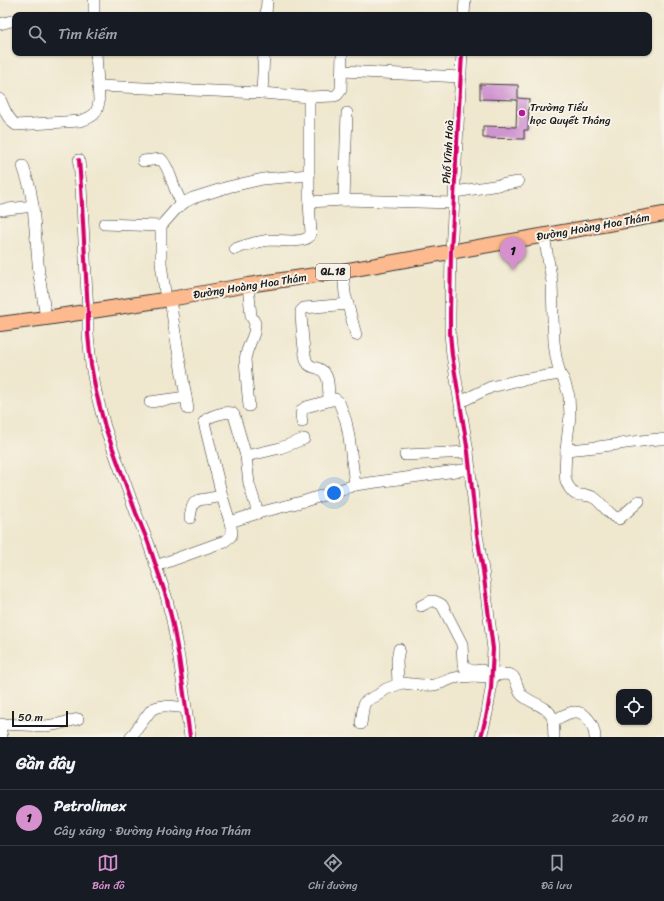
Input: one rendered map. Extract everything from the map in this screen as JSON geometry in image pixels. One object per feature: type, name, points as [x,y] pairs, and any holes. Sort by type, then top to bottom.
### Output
[{"type":"main road","name":"Đường Hoàng Hoa Thám","points":[[0,324],[88,312],[248,285],[343,271],[664,214]]},
{"type":"street","points":[[94,0],[94,12]]},
{"type":"street","points":[[266,12],[267,0]]},
{"type":"street","points":[[464,12],[465,0]]},
{"type":"street","points":[[0,24],[12,21]]},
{"type":"street","points":[[0,99],[8,118],[16,125],[80,121],[92,116],[96,112],[99,100],[96,56]]},
{"type":"street","points":[[262,93],[264,56]]},
{"type":"street","points":[[98,86],[334,96],[337,95],[340,90],[342,56]]},
{"type":"street","name":"Phố Vĩnh Hoà","points":[[462,56],[451,252],[450,333],[468,452],[477,535],[493,648],[491,690],[481,737]]},
{"type":"street","points":[[342,71],[461,77]]},
{"type":"street","points":[[235,249],[252,243],[270,240],[300,241],[310,237],[309,96]]},
{"type":"street","points":[[344,200],[347,113]]},
{"type":"street","points":[[144,160],[161,159],[163,161],[182,204]]},
{"type":"street","points":[[79,160],[90,365],[105,427],[166,596],[172,620],[190,737]]},
{"type":"street","points":[[23,166],[30,188],[33,206],[39,274],[46,318]]},
{"type":"street","points":[[188,409],[161,263],[161,226],[175,210],[193,198],[228,186],[263,179],[309,175]]},
{"type":"street","points":[[309,202],[454,197],[518,182]]},
{"type":"street","points":[[0,210],[33,206]]},
{"type":"street","points":[[104,224],[161,226]]},
{"type":"street","points":[[544,236],[552,282],[554,342],[560,374],[567,388],[570,407],[566,450],[566,481],[572,491],[576,494],[589,495],[614,517],[619,519],[639,501]]},
{"type":"street","points":[[343,271],[345,294],[356,335]]},
{"type":"street","points":[[248,285],[251,316],[255,324],[254,333],[247,351],[246,359],[246,385],[249,406]]},
{"type":"street","points":[[329,400],[326,374],[321,370],[311,367],[306,360],[301,310],[304,308],[348,304]]},
{"type":"street","points":[[460,402],[491,387],[515,381],[560,374]]},
{"type":"street","points":[[150,402],[186,397]]},
{"type":"street","points":[[302,422],[300,416],[302,410],[306,407],[335,399],[339,402],[343,411],[349,437],[354,485]]},
{"type":"street","points":[[156,566],[225,541],[231,536],[232,533],[230,522],[222,496],[204,422],[208,418],[228,412],[232,413],[246,456],[249,484],[258,513]]},
{"type":"street","points":[[566,450],[588,449],[659,438],[664,439]]},
{"type":"street","points":[[246,456],[280,448],[304,439]]},
{"type":"street","points":[[405,455],[468,452]]},
{"type":"street","points":[[230,522],[258,513],[299,503],[354,485],[470,469]]},
{"type":"street","points":[[190,518],[193,504],[197,500],[222,496]]},
{"type":"street","points":[[422,606],[432,600],[442,605],[462,644],[463,664],[465,668],[473,671],[510,675],[514,677],[520,692],[525,698],[546,709],[551,715],[553,721],[553,736]]},
{"type":"street","points":[[398,649],[398,684]]},
{"type":"street","points":[[360,724],[364,703],[386,689],[398,684],[432,685],[440,684],[464,676],[482,676],[492,674]]},
{"type":"street","points":[[131,737],[154,708],[166,706],[186,708]]},
{"type":"street","points":[[553,721],[575,712],[583,714],[590,722],[594,730],[595,737]]},
{"type":"street","points":[[2,737],[0,726],[46,726],[78,719]]},
{"type":"building","name":"Trường Tiểu học Quyết Thắng","points":[[480,84],[518,85],[518,98],[529,99],[528,130],[524,130],[524,139],[483,138],[483,126],[516,127],[517,100],[480,99]]},
{"type":"cycle path","points":[[462,56],[451,252],[450,333],[452,355],[468,452],[477,535],[493,649],[491,689],[481,737]]},
{"type":"cycle path","points":[[79,160],[88,334],[91,365],[96,392],[105,427],[148,542],[166,596],[179,658],[190,737]]},
{"type":"place","name":"Trường Tiểu học Quyết Thắng","points":[[522,113]]},
{"type":"place","name":"Petrolimex","points":[[513,270]]}]
